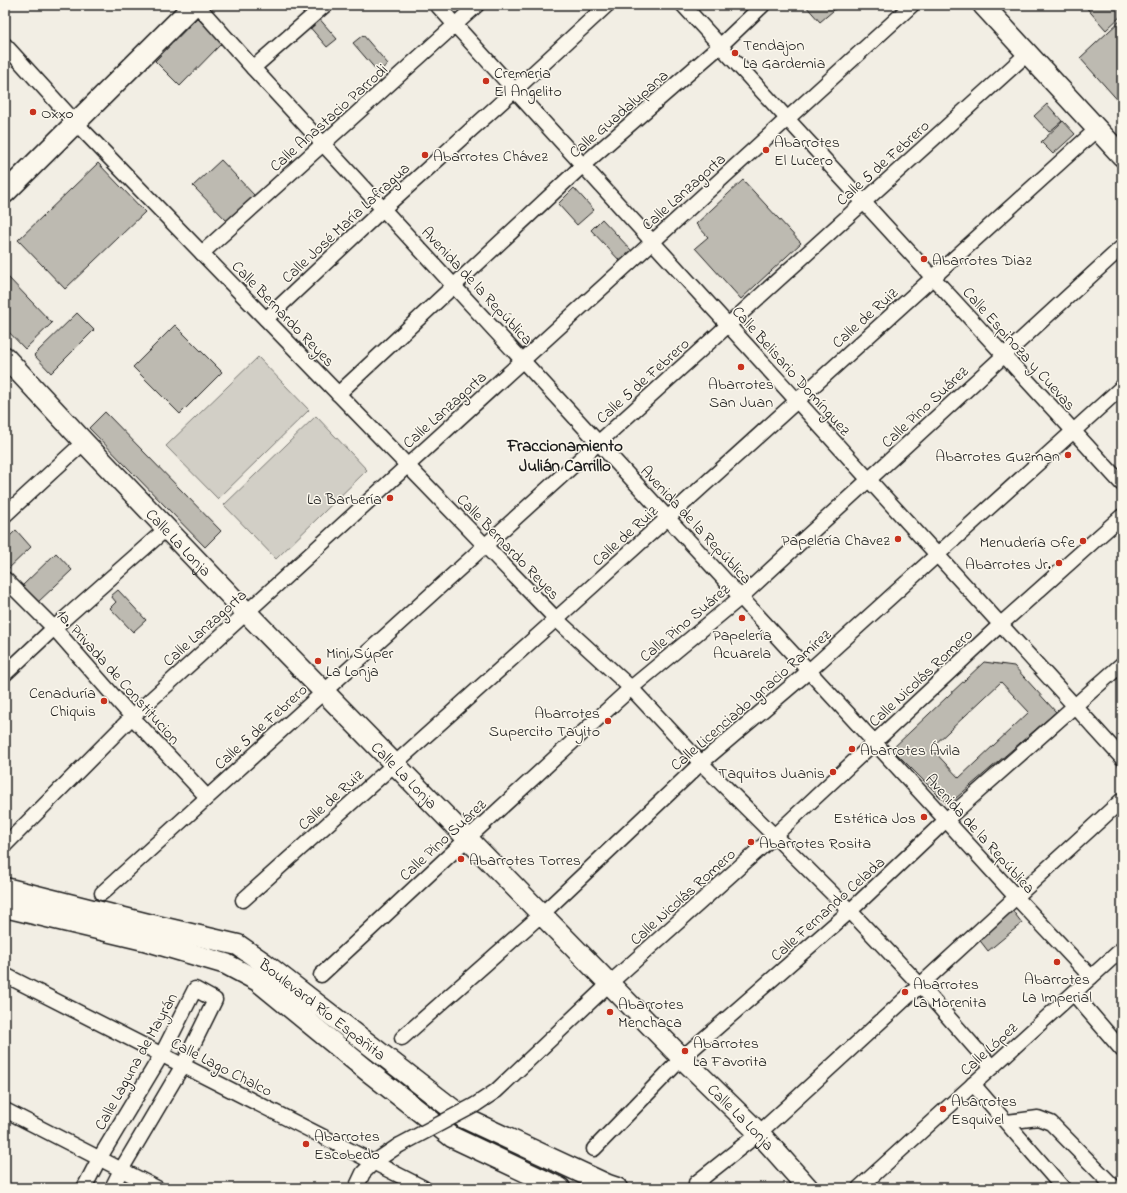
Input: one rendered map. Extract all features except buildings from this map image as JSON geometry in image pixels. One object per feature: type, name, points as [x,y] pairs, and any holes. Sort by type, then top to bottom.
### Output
[{"type":"main road","points":[[5,193],[75,122],[196,5]]},
{"type":"main road","points":[[983,5],[1122,156]]},
{"type":"main road","name":"Calle La Lonja","points":[[5,357],[246,612],[682,1058],[759,1133],[808,1188]]},
{"type":"main road","name":"Boulevard Río Españita","points":[[5,888],[238,945],[264,963],[464,1118],[617,1188]]},
{"type":"main road","name":"Boulevard Río Españita","points":[[5,907],[144,940],[226,964],[258,981],[369,1072],[452,1137],[560,1188]]},
{"type":"street","name":"Avenida de la República","points":[[196,5],[1091,977]]},
{"type":"street","points":[[253,68],[325,5]]},
{"type":"street","name":"Calle Belisario Domínguez","points":[[437,5],[1122,758]]},
{"type":"street","name":"Calle Anastacio Parrodi","points":[[202,253],[477,5]]},
{"type":"street","name":"Calle José María Lafragua","points":[[266,319],[384,208],[607,5]]},
{"type":"street","name":"Calle Espinoza y Cuevas","points":[[683,5],[1122,484]]},
{"type":"street","name":"Calle Guadalupana","points":[[338,394],[583,166],[720,46],[763,5]]},
{"type":"street","name":"Calle Lanzagorta","points":[[5,845],[132,717],[912,5]]},
{"type":"street","name":"Calle Bernardo Reyes","points":[[5,45],[75,122],[484,546],[556,619],[631,688],[701,763],[850,911],[920,985],[992,1067]]},
{"type":"street","name":"Calle 5 de Febrero","points":[[102,893],[1028,53]]},
{"type":"street","name":"Calle de Ruiz","points":[[243,900],[668,518],[1097,129]]},
{"type":"street","name":"Calle Pino Suárez","points":[[321,975],[631,688],[741,597],[1122,247]]},
{"type":"street","name":"Calle Licenciado Ignacio Ramírez","points":[[402,1038],[542,914],[701,763],[809,671],[1122,387]]},
{"type":"street","points":[[5,515],[84,442]]},
{"type":"street","name":"Calle Nicolás Romero","points":[[356,1188],[363,1173],[373,1163],[398,1146],[475,1105],[496,1091],[610,983],[774,836],[1001,624],[1122,516]]},
{"type":"street","points":[[5,674],[54,628],[166,529]]},
{"type":"street","name":"1a. Privada de Constitucion","points":[[5,579],[54,628],[132,717],[207,797]]},
{"type":"street","name":"Calle Fernando Celada","points":[[594,1149],[682,1058],[850,911],[946,820],[1122,664]]},
{"type":"street","points":[[696,1183],[759,1133],[1122,800]]},
{"type":"street","name":"Calle López","points":[[859,1188],[1122,949]]},
{"type":"street","name":"Calle Lago Chalco","points":[[5,975],[424,1188]]},
{"type":"street","name":"Calle Laguna de Mayrán","points":[[84,1188],[99,1159],[162,1054],[195,989],[215,1000],[183,1065],[121,1170],[112,1188]]},
{"type":"street","points":[[1074,994],[1122,1050]]},
{"type":"street","points":[[973,1084],[1063,1188]]},
{"type":"street","points":[[5,1110],[157,1188]]},
{"type":"street","points":[[1007,1122],[1038,1118],[1051,1123],[1115,1188]]},
{"type":"shaded area","points":[[258,357],[309,410],[218,499],[166,446]]},
{"type":"shaded area","points":[[316,416],[367,470],[276,559],[224,505]]},
{"type":"place","name":"Tendajon La Gardemia","points":[[735,53]]},
{"type":"place","name":"Cremeria El Angelito","points":[[486,81]]},
{"type":"place","name":"Oxxo","points":[[33,112]]},
{"type":"place","name":"Abarrotes El Lucero","points":[[766,150]]},
{"type":"place","name":"Abarrotes Chávez","points":[[425,155]]},
{"type":"place","name":"Abarrotes Diaz","points":[[924,259]]},
{"type":"place","name":"Abarrotes San Juan","points":[[741,367]]},
{"type":"place","name":"Abarrotes Guzman","points":[[1068,455]]},
{"type":"place","name":"La Barbería","points":[[390,498]]},
{"type":"place","name":"Papelería Chavez","points":[[898,539]]},
{"type":"place","name":"Menudería Ofe","points":[[1083,541]]},
{"type":"place","name":"Abarrotes Jr.","points":[[1059,563]]},
{"type":"place","name":"Papelería Acuarela","points":[[742,618]]},
{"type":"place","name":"Mini Súper La Lonja","points":[[318,661]]},
{"type":"place","name":"Cenaduría Chiquis","points":[[104,701]]},
{"type":"place","name":"Abarrotes Supercito Tayito","points":[[608,721]]},
{"type":"place","name":"Abarrotes Ávila","points":[[852,749]]},
{"type":"place","name":"Taquitos Juanis","points":[[833,772]]},
{"type":"place","name":"Estética Jos","points":[[924,817]]},
{"type":"place","name":"Abarrotes Rosita","points":[[751,842]]},
{"type":"place","name":"Abarrotes Torres","points":[[461,859]]},
{"type":"place","name":"Abarrotes La Imperial","points":[[1057,962]]},
{"type":"place","name":"Abarrotes La Morenita","points":[[905,992]]},
{"type":"place","name":"Abarrotes Menchaca","points":[[610,1012]]},
{"type":"place","name":"Abarrotes La Favorita","points":[[685,1051]]},
{"type":"place","name":"Abarrotes Esquivel","points":[[943,1109]]},
{"type":"place","name":"Abarrotes Escobedo","points":[[306,1144]]},
{"type":"district","name":"Fraccionamiento Julián Carrillo","points":[[565,455]]}]
